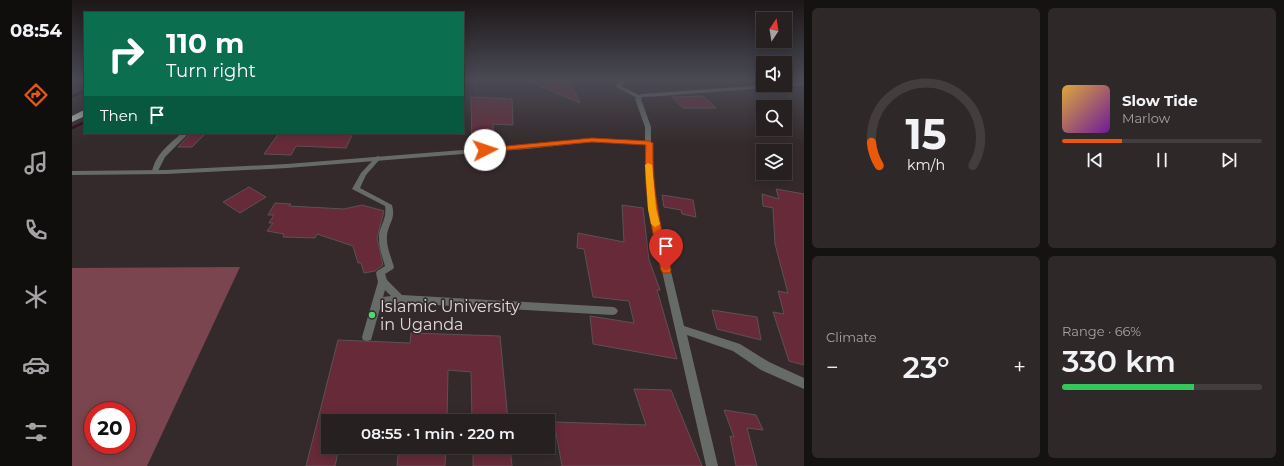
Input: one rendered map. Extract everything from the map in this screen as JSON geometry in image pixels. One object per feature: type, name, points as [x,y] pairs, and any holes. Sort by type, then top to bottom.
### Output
[{"type":"highway","points":[[72,111],[84,105]]},
{"type":"highway","points":[[72,119],[84,113]]},
{"type":"street","points":[[638,102],[648,127],[648,174],[652,209],[712,466]]},
{"type":"street","points":[[155,172],[155,166],[165,153],[185,134]]},
{"type":"street","points":[[378,158],[363,174],[356,189],[388,204],[391,214],[383,235],[384,248],[390,267],[380,273],[383,282],[400,299]]},
{"type":"street","points":[[367,337],[383,282]]},
{"type":"street","points":[[377,302],[400,299],[613,311]]},
{"type":"street","points":[[680,329],[736,347],[765,366],[799,384],[804,384]]},
{"type":"lane","points":[[72,173],[155,172],[287,166],[527,147],[592,140],[649,143]]},
{"type":"shaded area","points":[[240,267],[147,466],[72,466],[72,268]]},
{"type":"building","points":[[471,102],[512,102],[513,125],[493,124],[495,146],[472,145]]},
{"type":"building","points":[[677,102],[709,102],[716,108],[683,108]]},
{"type":"building","points":[[190,134],[205,134],[192,147],[178,147]]},
{"type":"building","points":[[278,134],[353,134],[346,148],[296,146],[291,155],[264,154]]},
{"type":"building","points":[[249,187],[266,197],[240,213],[223,202]]},
{"type":"building","points":[[776,189],[804,194],[804,365],[789,361],[773,312],[784,314],[778,291],[788,293],[775,244],[773,208],[763,206],[762,194],[779,199]]},
{"type":"building","points":[[662,195],[693,200],[696,217],[682,214],[681,210],[664,207]]},
{"type":"building","points":[[275,203],[291,204],[289,206],[344,209],[362,205],[384,211],[377,238],[383,265],[375,271],[364,273],[361,263],[358,263],[353,246],[317,234],[315,238],[283,237],[284,234],[267,231],[273,223],[269,223],[274,215],[268,215]]},
{"type":"building","points":[[622,205],[643,208],[649,260],[660,290],[657,290],[677,359],[593,344],[590,316],[634,323],[629,301],[593,297],[584,249],[577,248],[578,233],[624,242]]},
{"type":"building","points":[[712,310],[757,317],[761,340],[717,329]]},
{"type":"building","points":[[411,333],[500,336],[507,414],[472,414],[471,372],[448,370],[447,414],[321,414],[321,454],[338,454],[335,466],[306,466],[338,340],[410,343]]},
{"type":"building","points":[[634,389],[671,390],[702,466],[562,466],[555,422],[646,425]]},
{"type":"building","points":[[724,410],[756,415],[763,430],[747,428],[757,466],[736,466],[730,436],[734,437]]},
{"type":"building","points":[[398,454],[446,454],[445,466],[397,466]]},
{"type":"building","points":[[473,454],[511,454],[512,466],[473,466]]},
{"type":"waterway","points":[[72,128],[84,122]]},
{"type":"slow traffic","points":[[648,165],[652,209],[655,224]]},
{"type":"place","name":"Islamic University in Uganda","points":[[372,315]]},
{"type":"route","points":[[485,150],[592,140],[649,143],[648,174],[652,209],[666,270]]}]
